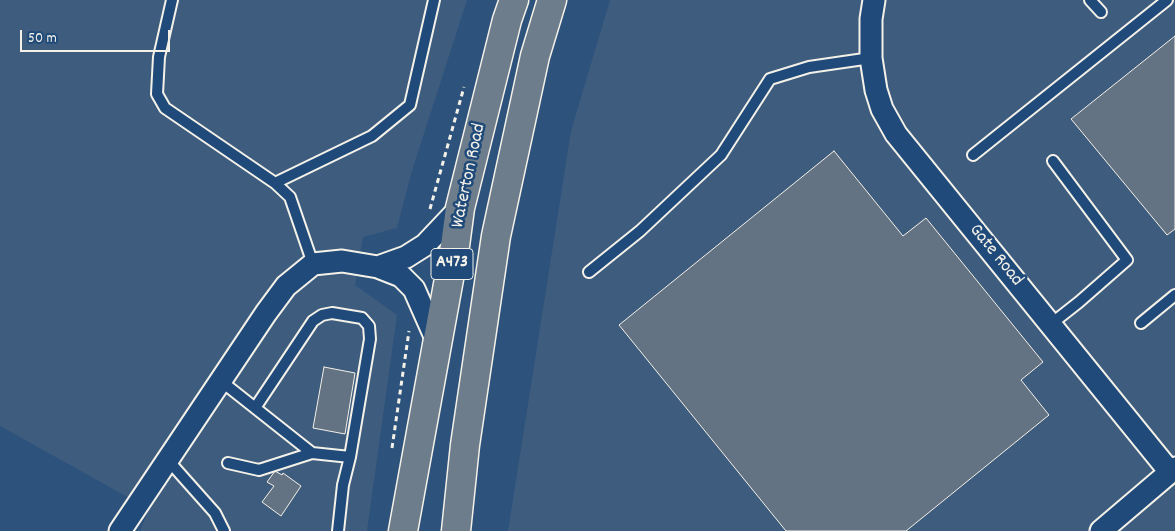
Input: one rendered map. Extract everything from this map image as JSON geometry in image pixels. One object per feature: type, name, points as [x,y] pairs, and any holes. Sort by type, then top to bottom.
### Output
[{"type":"main road","name":"Waterton Road","points":[[403,531],[456,246],[460,208],[507,20],[514,0]]},
{"type":"main road","name":"Waterton Road","points":[[456,531],[465,445],[496,236],[535,56],[552,0]]},
{"type":"street","name":"Gate Road","points":[[873,10],[871,58],[876,90],[882,109],[896,134],[1172,470]]},
{"type":"street","points":[[378,267],[406,257],[425,245],[460,208]]},
{"type":"street","points":[[120,531],[167,458],[286,286],[313,264],[342,261],[378,267],[401,276],[414,289],[437,341]]},
{"type":"street","points":[[1101,531],[1172,470]]},
{"type":"lane","points":[[172,0],[160,57],[157,94],[165,108],[275,184],[290,197],[313,264]]},
{"type":"lane","points":[[275,184],[372,136],[410,105],[434,0]]},
{"type":"lane","points":[[1090,0],[1101,12]]},
{"type":"lane","points":[[973,155],[1167,0]]},
{"type":"lane","points":[[589,272],[640,231],[721,155],[770,78],[810,67],[871,58]]},
{"type":"lane","points":[[1051,324],[1128,260],[1053,161]]},
{"type":"lane","points":[[1141,323],[1175,295]]},
{"type":"lane","points":[[256,408],[313,321],[322,315],[332,313],[362,318],[370,326],[370,339],[350,456],[343,485],[338,531]]},
{"type":"lane","points":[[221,381],[312,454]]},
{"type":"lane","points":[[228,462],[259,470],[312,454],[350,456]]},
{"type":"lane","points":[[167,458],[215,513],[224,531]]},
{"type":"shaded area","points":[[0,0],[467,0],[411,174],[397,228],[363,237],[355,285],[397,315],[367,531],[140,531],[149,509],[0,426]]},
{"type":"shaded area","points":[[610,0],[1175,0],[1175,531],[508,531],[571,131]]},
{"type":"building","points":[[1175,36],[1175,229],[1167,235],[1071,119]]},
{"type":"building","points":[[834,151],[903,236],[926,218],[1043,362],[1021,380],[1049,415],[906,531],[786,531],[619,325]]},
{"type":"building","points":[[324,367],[355,373],[345,434],[313,428]]},
{"type":"building","points":[[275,471],[282,475],[283,473],[301,486],[281,516],[262,502],[274,486],[267,482]]}]
